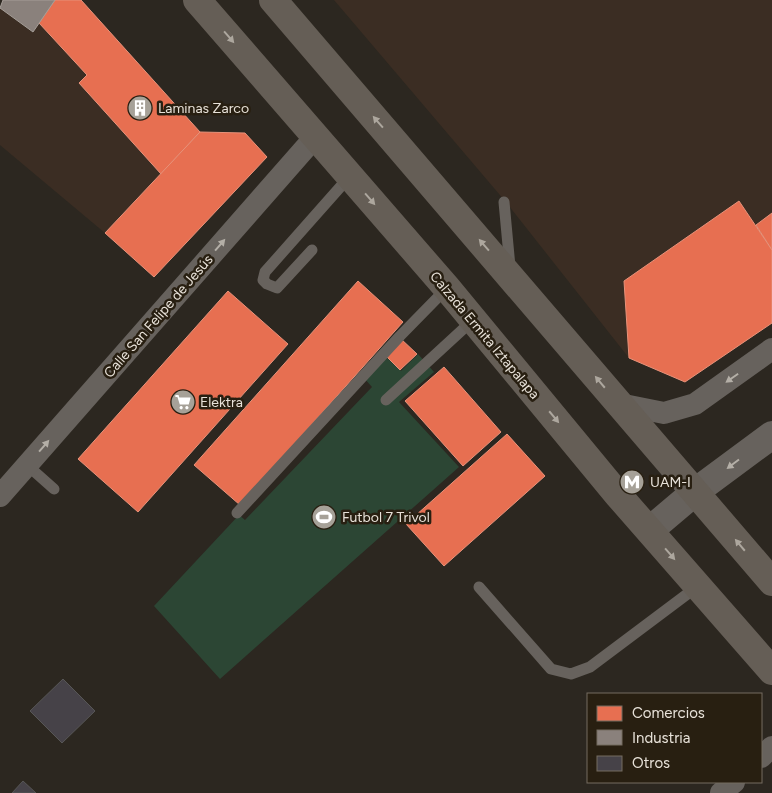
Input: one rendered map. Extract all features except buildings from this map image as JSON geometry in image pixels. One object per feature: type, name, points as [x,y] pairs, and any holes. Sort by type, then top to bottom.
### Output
[{"type":"main road","name":"Calzada Ermita Iztapalapa","points":[[197,0],[447,288],[650,530],[772,671]]},
{"type":"main road","points":[[274,0],[772,582]]},
{"type":"main road","points":[[650,530],[695,492],[772,434]]},
{"type":"street","name":"Calle San Felipe de Jesús","points":[[1,492],[27,466],[315,137]]},
{"type":"street","points":[[619,404],[664,413],[694,404],[772,349]]},
{"type":"street","points":[[762,757],[772,747]]},
{"type":"street","points":[[721,793],[733,783]]},
{"type":"lane","points":[[312,250],[277,288],[263,280],[265,272],[350,176]]},
{"type":"lane","points":[[504,202],[510,276]]},
{"type":"lane","points":[[236,513],[447,288]]},
{"type":"lane","points":[[386,400],[473,320]]},
{"type":"lane","points":[[27,466],[54,489]]},
{"type":"lane","points":[[479,587],[551,669],[571,674],[590,667],[698,586]]},
{"type":"shaded area","points":[[55,0],[81,0],[200,132],[105,233],[0,145],[0,8],[32,32]]},
{"type":"shaded area","points":[[334,0],[772,0],[772,323],[685,382],[629,358],[505,201]]},
{"type":"green space","name":"Futbol 7 Trivol","points":[[418,354],[434,372],[399,402],[459,467],[220,679],[154,606],[239,515],[245,520],[372,387],[364,378],[384,355],[401,371]]},
{"type":"place","name":"Laminas Zarco","points":[[140,108]]},
{"type":"place","name":"Elektra","points":[[183,402]]},
{"type":"place","name":"UAM-I","points":[[632,482]]},
{"type":"place","name":"Futbol 7 Trivol","points":[[324,517]]}]
